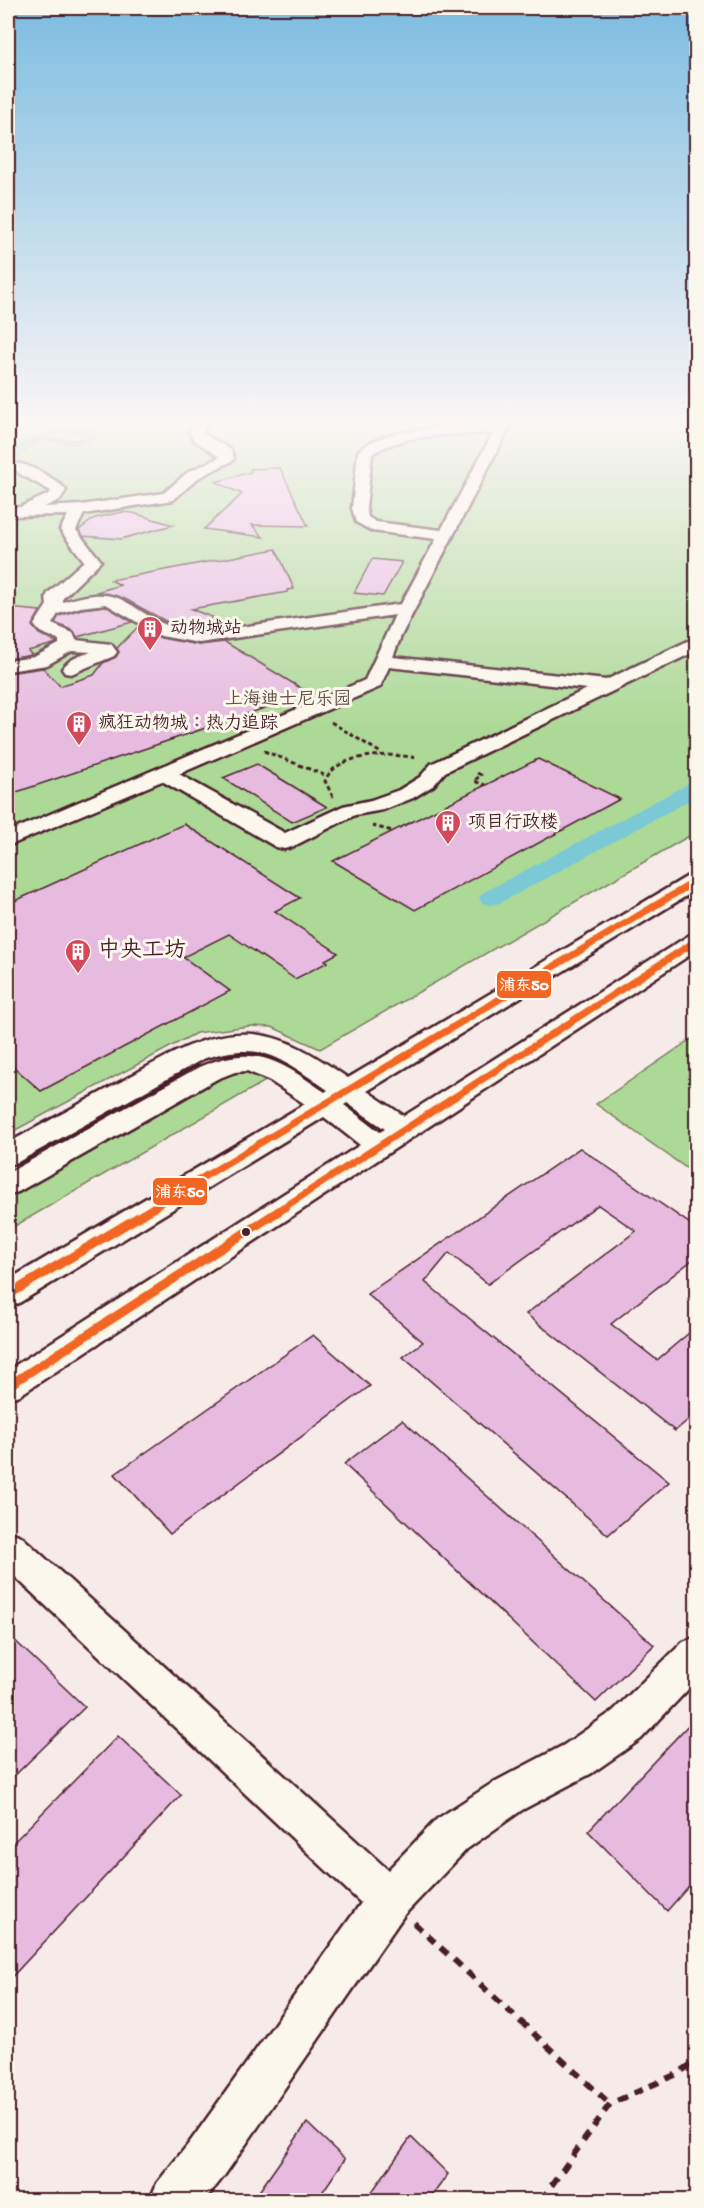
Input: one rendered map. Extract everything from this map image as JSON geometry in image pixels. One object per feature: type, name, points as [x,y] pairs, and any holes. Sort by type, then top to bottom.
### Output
[{"type":"street","points":[[68,645],[67,637],[43,625],[55,605],[54,597],[93,561],[68,530],[72,523]]},
{"type":"street","points":[[367,523],[372,526],[445,535]]},
{"type":"street","points":[[8,839],[373,683],[406,608],[451,523]]},
{"type":"street","points":[[51,611],[96,600],[118,603],[161,629],[199,638],[406,608]]},
{"type":"street","points":[[164,774],[284,842],[350,810],[376,806],[406,794],[427,781],[438,768],[696,644]]},
{"type":"street","points":[[8,666],[34,662],[59,663],[73,671],[78,663],[108,652],[105,648],[68,645],[56,654],[34,662]]},
{"type":"street","points":[[382,661],[609,686]]},
{"type":"street","points":[[8,1295],[696,881]]},
{"type":"street","points":[[8,1386],[696,941]]},
{"type":"street","points":[[8,1155],[195,1053],[221,1043],[247,1041],[271,1044],[292,1053],[405,1130]]},
{"type":"street","points":[[8,1185],[208,1073],[227,1065],[245,1063],[274,1071],[380,1146]]},
{"type":"street","points":[[8,1547],[389,1900]]},
{"type":"street","points":[[174,2200],[207,2159],[389,1900],[452,1834],[508,1796],[578,1759],[627,1725],[696,1655]]},
{"type":"path","points":[[312,710],[381,753]]},
{"type":"path","points":[[389,1900],[610,2104]]},
{"type":"path","points":[[541,2200],[610,2104],[677,2074],[696,2061]]},
{"type":"green space","name":"上海迪士尼乐园","points":[[8,523],[696,523],[696,832],[320,1049],[272,1027],[250,1026],[196,1033],[8,1134]]},
{"type":"green space","points":[[696,1036],[696,1175],[596,1104]]},
{"type":"green space","points":[[248,1072],[269,1079],[8,1230],[8,1198],[227,1075]]},
{"type":"building","points":[[88,523],[166,523],[173,525],[121,539],[83,536],[79,530]]},
{"type":"building","points":[[210,523],[307,523],[308,526],[252,525],[263,537],[204,529]]},
{"type":"building","points":[[276,549],[294,589],[287,590],[288,592],[191,609],[214,618],[196,624],[206,630],[175,626],[123,598],[97,592],[120,585],[111,580]]},
{"type":"building","points":[[372,559],[402,562],[383,596],[354,593]]},
{"type":"building","points":[[106,606],[132,622],[77,637],[74,631],[55,623],[59,616],[81,609]]},
{"type":"building","points":[[8,608],[40,611],[32,626],[39,634],[57,643],[28,651],[32,655],[8,659]]},
{"type":"building","name":"疯狂动物城：热力追踪","points":[[139,626],[161,638],[199,645],[225,642],[309,693],[8,795],[8,673],[43,668],[60,686],[94,675],[103,663],[116,657],[119,652],[117,648]]},
{"type":"building","name":"项目行政楼","points":[[538,759],[620,799],[415,910],[333,861]]},
{"type":"building","points":[[257,764],[327,807],[292,822],[223,778]]},
{"type":"building","name":"中央工坊","points":[[184,824],[300,898],[275,911],[338,953],[325,960],[328,962],[295,979],[229,934],[183,957],[230,991],[41,1091],[8,1062],[8,904]]},
{"type":"building","points":[[580,1148],[696,1228],[696,1257],[611,1324],[657,1360],[696,1327],[696,1413],[675,1431],[526,1314],[636,1231],[598,1205],[488,1284],[449,1253],[425,1282],[669,1482],[608,1535],[403,1357],[423,1342],[367,1294]]},
{"type":"building","points":[[313,1335],[370,1386],[170,1534],[115,1474]]},
{"type":"building","points":[[402,1420],[654,1645],[596,1702],[344,1464]]},
{"type":"building","points":[[8,1634],[85,1707],[8,1782]]},
{"type":"building","points":[[696,1717],[696,1878],[667,1911],[588,1831]]},
{"type":"building","points":[[118,1736],[181,1795],[8,1981],[8,1848]]},
{"type":"building","points":[[307,2123],[345,2159],[317,2200],[253,2200]]},
{"type":"building","points":[[411,2137],[448,2174],[429,2200],[366,2200]]},
{"type":"waterway","points":[[491,898],[696,789]]},
{"type":"transit line","name":"浦东50","points":[[8,1295],[696,881]]},
{"type":"transit line","name":"浦东50","points":[[8,1386],[696,941]]},
{"type":"place","name":"动物城站","points":[[150,652]]},
{"type":"place","name":"疯狂动物城：热力追踪","points":[[79,747]]},
{"type":"place","name":"项目行政楼","points":[[448,846]]},
{"type":"place","name":"中央工坊","points":[[78,975]]}]
